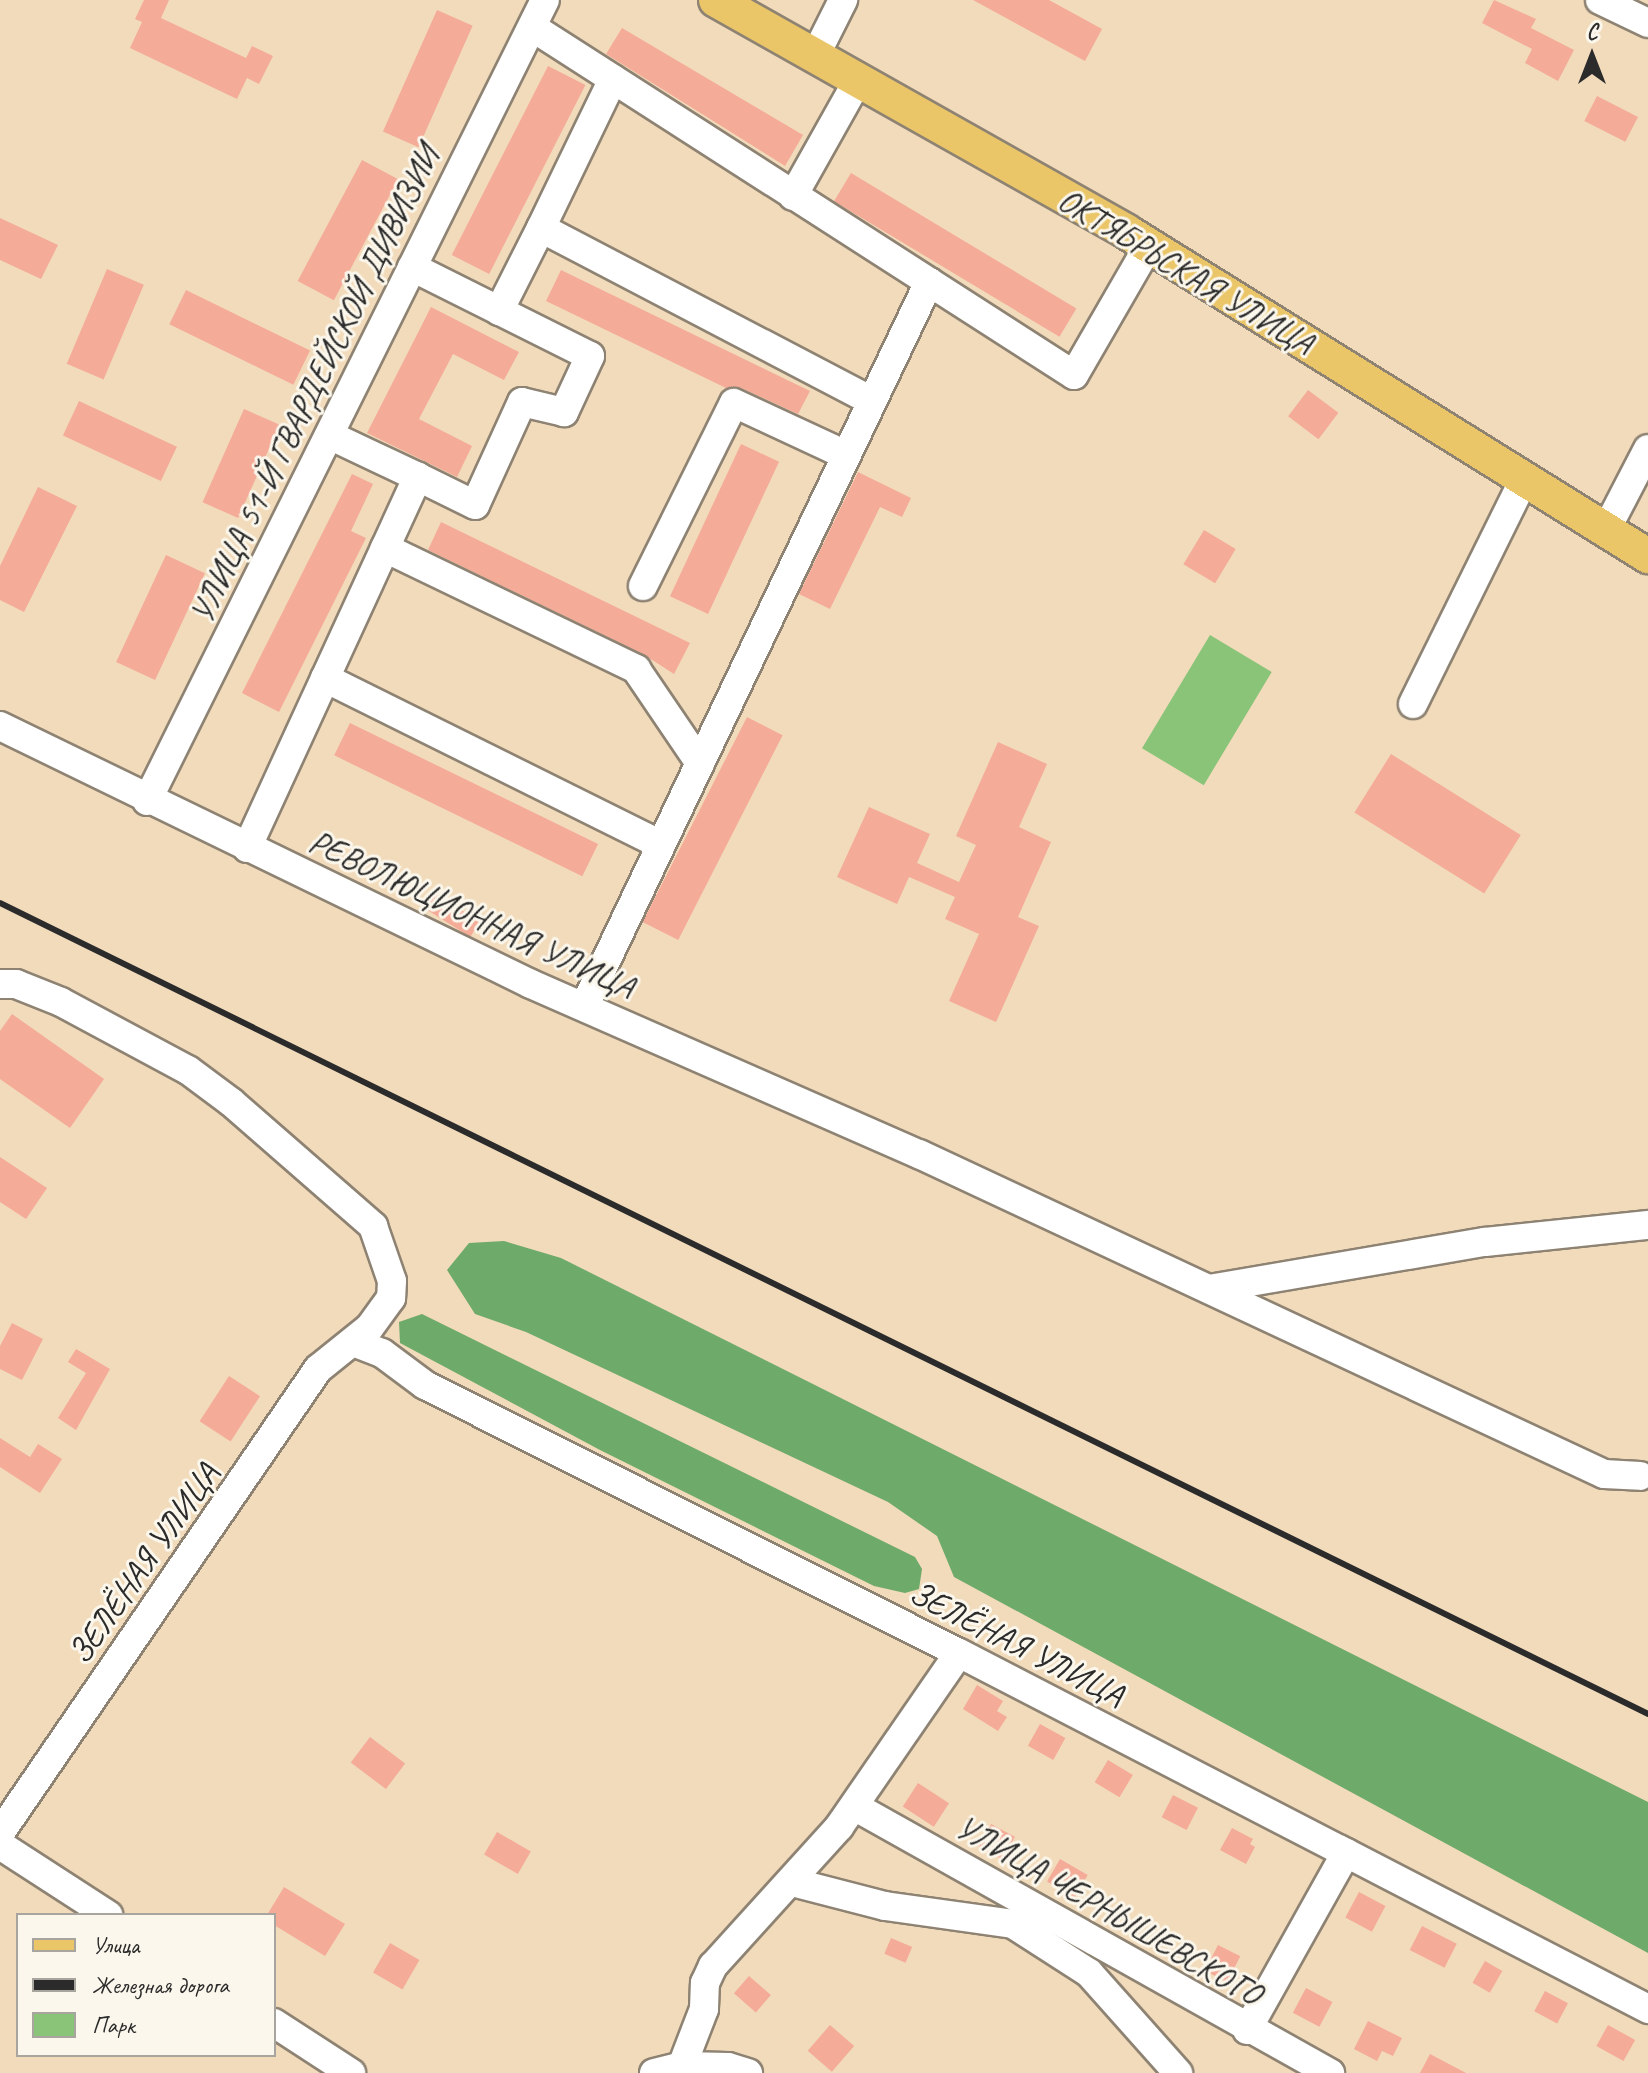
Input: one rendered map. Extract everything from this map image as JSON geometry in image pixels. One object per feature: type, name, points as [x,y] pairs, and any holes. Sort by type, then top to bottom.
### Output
[{"type":"main road","name":"ОКТЯБРЬСКАЯ УЛИЦА","points":[[716,0],[1149,245],[1648,556]]},
{"type":"street","name":"УЛИЦА 51-Й ГВАРДЕЙСКОЙ ДИВИЗИИ","points":[[147,801],[545,0]]},
{"type":"street","points":[[815,56],[843,0]]},
{"type":"street","points":[[1600,0],[1648,23]]},
{"type":"street","points":[[532,27],[1074,375],[1149,245]]},
{"type":"street","points":[[499,311],[613,79]]},
{"type":"street","points":[[793,196],[858,80]]},
{"type":"street","points":[[541,228],[872,401]]},
{"type":"street","points":[[329,435],[475,505],[522,402],[564,412],[590,356],[412,267]]},
{"type":"street","points":[[584,1007],[929,282]]},
{"type":"street","points":[[643,586],[734,403],[846,455]]},
{"type":"street","points":[[1606,530],[1648,449]]},
{"type":"street","points":[[247,848],[418,477]]},
{"type":"street","points":[[1413,704],[1524,479]]},
{"type":"street","points":[[385,548],[636,669],[700,763]]},
{"type":"street","points":[[325,678],[661,845]]},
{"type":"street","name":"РЕВОЛЮЦИОННАЯ УЛИЦА","points":[[0,726],[147,801],[584,1007],[919,1154],[1604,1474],[1640,1476]]},
{"type":"street","name":"ЗЕЛЁНАЯ УЛИЦА","points":[[0,984],[16,984],[61,1002],[188,1070],[280,1142],[373,1226],[383,1244],[391,1298],[353,1342],[318,1369],[0,1833]]},
{"type":"street","points":[[1209,1289],[1485,1242],[1648,1225]]},
{"type":"street","name":"ЗЕЛЁНАЯ УЛИЦА","points":[[353,1342],[382,1353],[425,1385],[959,1653],[1648,2009]]},
{"type":"street","points":[[682,2066],[704,2009],[705,1983],[713,1966],[792,1882],[854,1806],[959,1653]]},
{"type":"street","name":"УЛИЦА ЧЕРНЫШЕВСКОГО","points":[[854,1806],[1247,2030],[1330,2073]]},
{"type":"street","points":[[0,1845],[105,1913]]},
{"type":"street","points":[[1247,2030],[1346,1853]]},
{"type":"street","points":[[792,1882],[885,1906],[1013,1924],[1089,1973],[1178,2073]]},
{"type":"street","points":[[276,2024],[351,2073]]},
{"type":"street","points":[[654,2073],[682,2066],[728,2067],[748,2073]]},
{"type":"green space","points":[[1210,635],[1272,672],[1204,785],[1142,748]]},
{"type":"green space","points":[[504,1241],[561,1258],[1648,1802],[1648,1953],[954,1577],[937,1536],[888,1502],[526,1332],[475,1314],[447,1270],[469,1243]]},
{"type":"green space","points":[[422,1314],[915,1557],[922,1569],[919,1589],[905,1593],[874,1586],[600,1450],[400,1343],[399,1322]]},
{"type":"building","points":[[144,0],[169,0],[161,18],[246,58],[252,46],[273,56],[259,84],[247,78],[237,99],[130,48],[142,22],[135,19]]},
{"type":"building","points":[[973,0],[1049,0],[1102,29],[1085,61]]},
{"type":"building","points":[[1494,0],[1536,19],[1531,28],[1574,50],[1558,81],[1525,63],[1532,49],[1482,23]]},
{"type":"building","points":[[437,10],[473,26],[419,147],[383,132]]},
{"type":"building","points":[[622,28],[803,135],[785,166],[606,54]]},
{"type":"building","points":[[548,66],[585,85],[489,274],[452,255]]},
{"type":"building","points":[[1597,96],[1638,117],[1625,142],[1584,121]]},
{"type":"building","points":[[362,160],[398,179],[334,300],[298,281]]},
{"type":"building","points":[[851,173],[1076,308],[1059,337],[834,201]]},
{"type":"building","points":[[0,218],[58,245],[41,279],[0,260]]},
{"type":"building","points":[[107,269],[144,285],[104,379],[67,364]]},
{"type":"building","points":[[561,270],[810,391],[798,414],[741,388],[726,388],[546,301]]},
{"type":"building","points":[[186,290],[310,350],[293,385],[169,324]]},
{"type":"building","points":[[431,307],[519,352],[504,380],[453,354],[419,419],[472,446],[457,477],[367,433]]},
{"type":"building","points":[[1308,390],[1338,413],[1318,439],[1288,416]]},
{"type":"building","points":[[79,401],[177,447],[161,481],[63,435]]},
{"type":"building","points":[[244,409],[280,425],[238,518],[203,502]]},
{"type":"building","points":[[741,444],[779,462],[708,614],[670,596]]},
{"type":"building","points":[[858,472],[911,498],[902,517],[880,507],[830,609],[799,594]]},
{"type":"building","points":[[352,474],[373,484],[351,531],[366,538],[279,712],[242,693]]},
{"type":"building","points":[[38,487],[77,506],[24,612],[0,600],[0,566]]},
{"type":"building","points":[[441,522],[690,643],[674,674],[643,654],[428,550]]},
{"type":"building","points":[[1204,530],[1236,549],[1215,583],[1183,564]]},
{"type":"building","points":[[166,555],[205,573],[155,680],[116,662]]},
{"type":"building","points":[[747,717],[783,735],[678,940],[643,922]]},
{"type":"building","points":[[350,723],[598,844],[582,876],[334,755]]},
{"type":"building","points":[[998,742],[1047,764],[1019,827],[1051,842],[1018,917],[1039,926],[996,1022],[949,1001],[979,934],[945,919],[955,897],[909,877],[897,904],[837,877],[869,807],[930,834],[917,863],[959,882],[976,845],[956,836]]},
{"type":"building","points":[[1391,754],[1521,835],[1484,894],[1354,813]]},
{"type":"building","points":[[434,893],[480,922],[470,937],[424,908]]},
{"type":"building","points":[[12,1014],[104,1079],[70,1128],[0,1079],[0,1031]]},
{"type":"building","points":[[0,1157],[47,1188],[26,1219],[0,1202]]},
{"type":"building","points":[[12,1323],[43,1339],[22,1380],[0,1369],[0,1346]]},
{"type":"building","points":[[76,1349],[110,1369],[76,1430],[58,1418],[86,1373],[68,1362]]},
{"type":"building","points":[[229,1376],[260,1396],[231,1441],[200,1421]]},
{"type":"building","points":[[0,1438],[30,1457],[38,1444],[62,1459],[40,1493],[0,1467]]},
{"type":"building","points":[[977,1685],[1003,1701],[997,1711],[1007,1717],[998,1731],[963,1709]]},
{"type":"building","points":[[1040,1724],[1065,1738],[1053,1760],[1028,1746]]},
{"type":"building","points":[[370,1737],[405,1763],[386,1789],[351,1763]]},
{"type":"building","points":[[1108,1760],[1133,1775],[1119,1797],[1095,1782]]},
{"type":"building","points":[[918,1783],[949,1803],[934,1827],[903,1806]]},
{"type":"building","points":[[1173,1795],[1198,1808],[1187,1830],[1162,1817]]},
{"type":"building","points":[[991,1824],[1015,1837],[1003,1860],[979,1847]]},
{"type":"building","points":[[1232,1828],[1253,1839],[1250,1844],[1255,1847],[1246,1864],[1220,1850]]},
{"type":"building","points":[[497,1832],[531,1852],[518,1874],[484,1855]]},
{"type":"building","points":[[1060,1859],[1088,1875],[1075,1898],[1047,1882]]},
{"type":"building","points":[[284,1887],[345,1924],[325,1956],[276,1926],[276,1913],[268,1913]]},
{"type":"building","points":[[1359,1892],[1385,1906],[1372,1932],[1345,1918]]},
{"type":"building","points":[[1422,1926],[1457,1944],[1444,1968],[1410,1950]]},
{"type":"building","points":[[891,1938],[912,1947],[906,1963],[884,1954]]},
{"type":"building","points":[[390,1943],[419,1960],[402,1989],[373,1972]]},
{"type":"building","points":[[1218,1945],[1240,1956],[1227,1982],[1205,1971]]},
{"type":"building","points":[[1485,1961],[1502,1971],[1490,1993],[1472,1983]]},
{"type":"building","points":[[749,1976],[771,1995],[756,2012],[734,1993]]},
{"type":"building","points":[[1306,1988],[1332,2002],[1319,2027],[1293,2013]]},
{"type":"building","points":[[1545,1991],[1568,2003],[1557,2024],[1534,2011]]},
{"type":"building","points":[[1368,2021],[1402,2038],[1393,2056],[1382,2051],[1377,2061],[1354,2049]]},
{"type":"building","points":[[830,2025],[854,2046],[832,2072],[808,2051]]},
{"type":"building","points":[[1608,2025],[1635,2040],[1623,2061],[1596,2046]]},
{"type":"building","points":[[1430,2054],[1466,2073],[1420,2073]]},
{"type":"railway","points":[[0,903],[1648,1714]]}]
